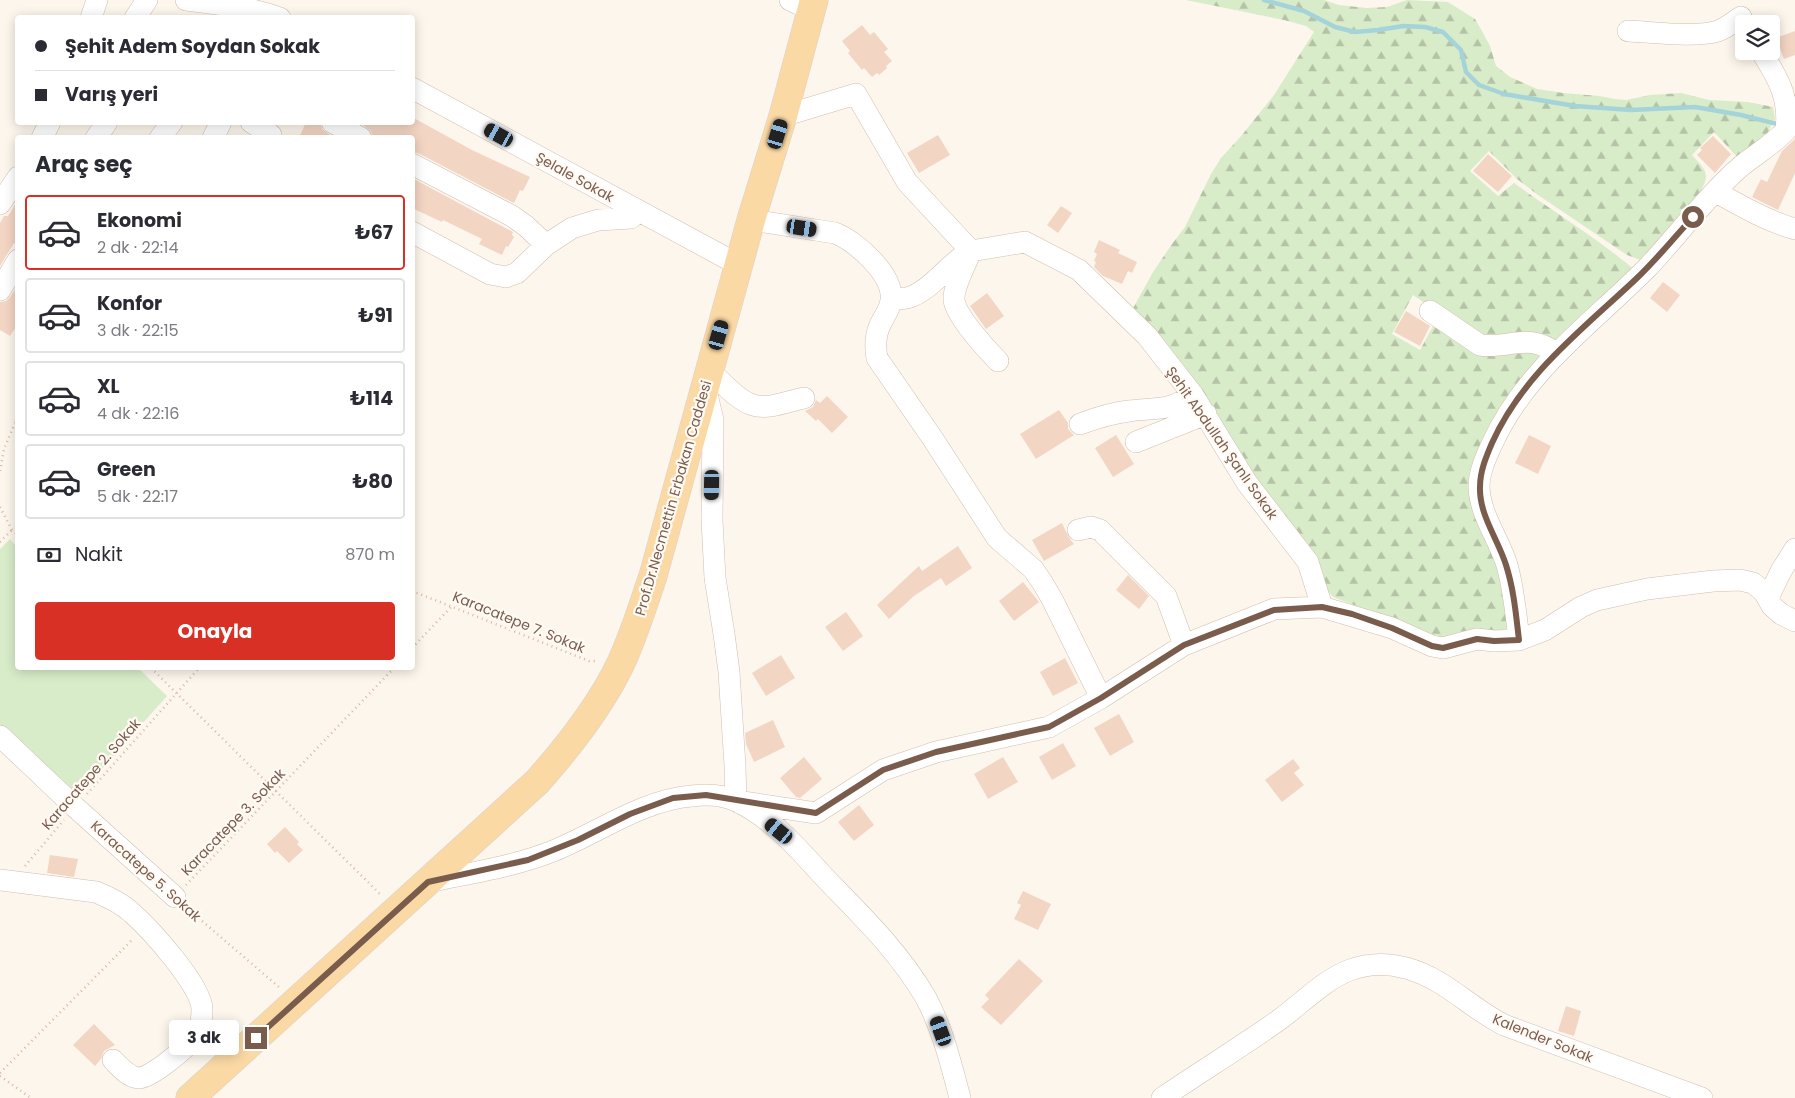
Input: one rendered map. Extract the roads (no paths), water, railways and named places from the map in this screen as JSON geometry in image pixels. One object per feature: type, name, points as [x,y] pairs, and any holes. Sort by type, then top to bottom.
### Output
[{"type":"main road","name":"Prof.Dr.Necmettin Erbakan Caddesi","points":[[190,1098],[537,782],[560,757],[582,728],[621,664],[653,576],[751,220],[783,116],[805,3]]},
{"type":"street","points":[[92,15],[97,0]]},
{"type":"street","points":[[137,15],[147,0]]},
{"type":"street","points":[[186,0],[270,10]]},
{"type":"street","points":[[1628,31],[1707,33],[1718,31],[1740,14]]},
{"type":"street","points":[[1519,640],[1513,591],[1506,565],[1481,502],[1481,474],[1486,458],[1506,416],[1521,393],[1556,353],[1636,278],[1738,168],[1786,130],[1788,115],[1786,103],[1778,79],[1766,60]]},
{"type":"street","name":"Şelale Sokak","points":[[415,90],[739,266]]},
{"type":"street","points":[[783,116],[856,94],[906,182],[970,251]]},
{"type":"street","points":[[258,125],[273,132]]},
{"type":"street","points":[[337,125],[356,135]]},
{"type":"street","points":[[415,166],[512,216],[546,245]]},
{"type":"street","points":[[0,204],[15,182]]},
{"type":"street","points":[[1716,192],[1780,225],[1795,229]]},
{"type":"street","points":[[415,234],[490,274],[500,277],[518,273],[546,245],[558,236],[584,223],[598,220],[631,218],[638,212]]},
{"type":"street","points":[[751,220],[835,233],[846,237],[860,248],[878,268],[890,288],[891,299],[888,312],[880,325],[876,337],[877,358],[933,438],[997,538],[1033,569],[1042,582],[1101,698]]},
{"type":"street","name":"Şehit Abdullah Şanlı Sokak","points":[[970,251],[1025,242],[1079,270],[1147,336],[1206,414],[1247,483],[1308,562],[1322,607]]},
{"type":"street","points":[[891,299],[908,298],[919,292],[970,251]]},
{"type":"street","points":[[970,251],[955,290],[954,300],[958,310],[984,348],[998,361]]},
{"type":"street","points":[[0,290],[15,265]]},
{"type":"street","points":[[1430,311],[1480,345],[1488,346],[1520,341],[1532,342],[1544,344],[1556,353]]},
{"type":"street","points":[[707,378],[754,406],[768,406],[804,398]]},
{"type":"street","points":[[707,378],[713,420],[712,520],[714,578],[729,672],[736,801]]},
{"type":"street","points":[[1080,424],[1109,414],[1166,408],[1180,404],[1193,395]]},
{"type":"street","points":[[1136,442],[1206,414]]},
{"type":"street","points":[[1078,530],[1091,526],[1100,530],[1155,583],[1166,596],[1184,645]]},
{"type":"street","points":[[1768,598],[1781,571],[1795,549]]},
{"type":"street","points":[[428,882],[528,860],[578,840],[630,814],[673,798],[706,795],[816,813],[883,770],[936,752],[1049,727],[1101,698],[1184,645],[1274,610],[1322,607],[1352,614],[1392,628],[1432,646],[1443,648],[1477,639],[1494,641],[1519,640],[1545,630],[1581,607],[1597,600],[1648,589],[1713,581],[1740,580],[1753,583],[1764,592],[1772,606],[1781,614],[1795,621]]},
{"type":"street","name":"Karacatepe 5. Sokak","points":[[0,736],[175,897]]},
{"type":"street","points":[[736,801],[752,809],[779,831],[862,915],[900,958],[937,1021],[945,1042],[960,1098]]},
{"type":"street","points":[[6,881],[96,892],[119,903],[131,912],[185,973],[199,996],[203,1008],[201,1022],[195,1036],[185,1047],[149,1075],[138,1078],[125,1072],[114,1060]]},
{"type":"street","name":"Kalender Sokak","points":[[1162,1098],[1264,1030],[1330,981],[1348,970],[1375,964],[1408,969],[1427,976],[1445,985],[1489,1018],[1504,1025],[1702,1098]]},
{"type":"waterway","points":[[1264,0],[1304,11],[1335,27],[1355,32],[1403,26],[1425,27],[1443,32],[1461,50],[1466,72],[1479,85],[1504,94],[1575,106],[1631,110],[1695,107],[1741,115],[1781,125]]}]
